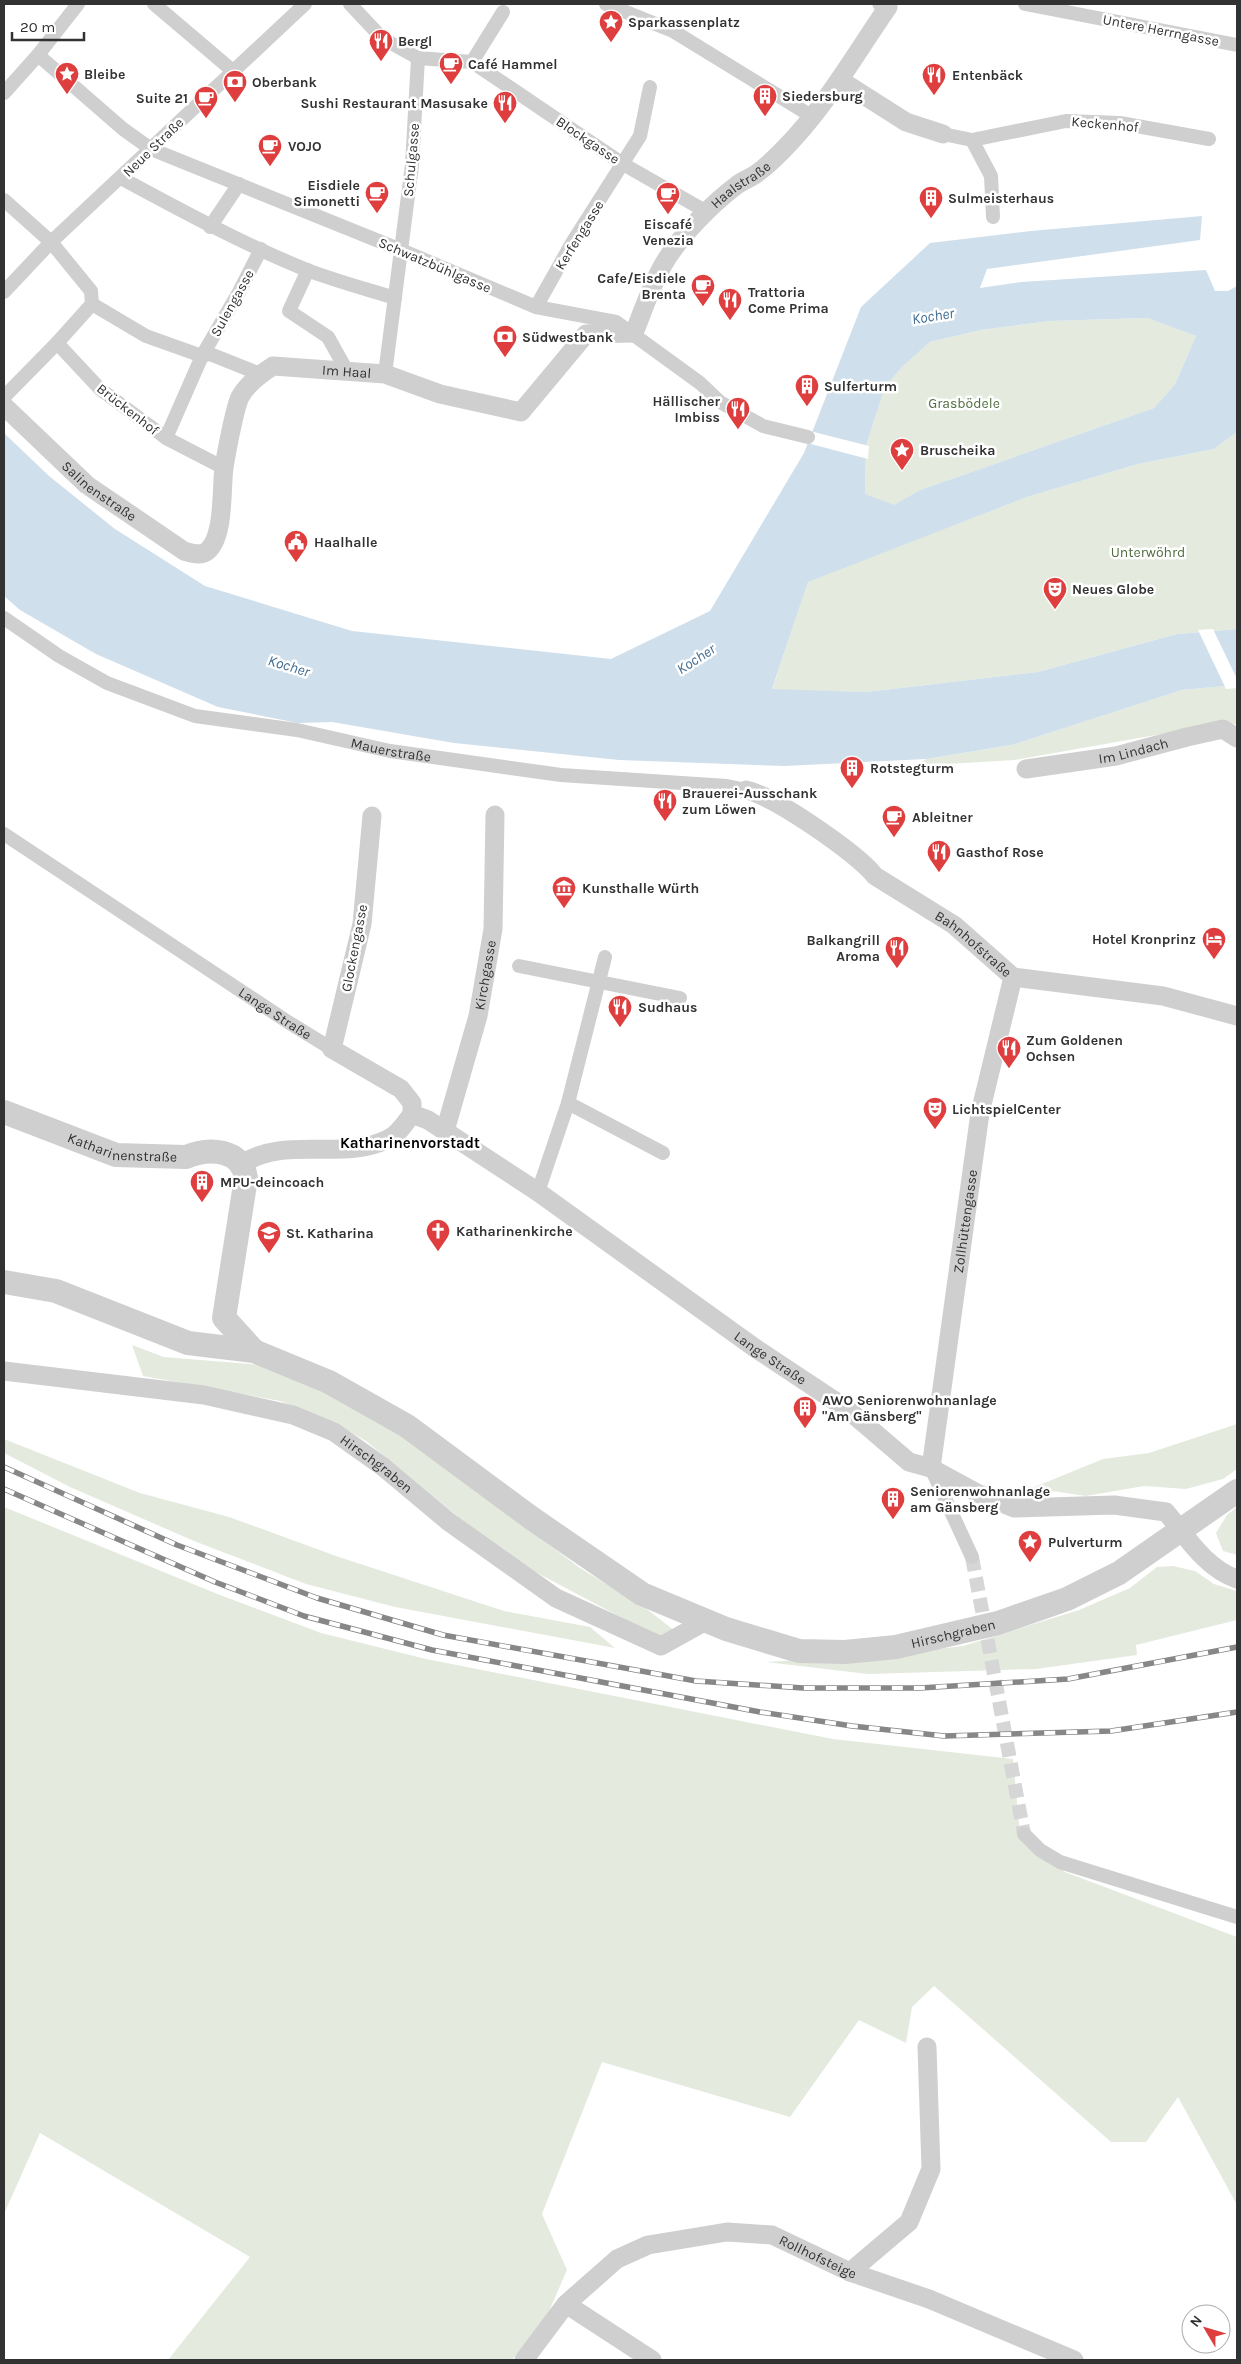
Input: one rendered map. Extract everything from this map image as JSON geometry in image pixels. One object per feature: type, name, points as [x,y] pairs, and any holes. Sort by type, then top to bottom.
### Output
[{"type":"street","points":[[6,87],[38,55],[78,4]]},
{"type":"street","points":[[154,4],[233,71]]},
{"type":"street","name":"Neue Straße","points":[[4,292],[51,242],[122,178],[150,149],[305,4]]},
{"type":"street","points":[[350,4],[382,38],[418,58],[472,62],[503,12]]},
{"type":"street","points":[[606,4],[673,31],[813,117]]},
{"type":"street","name":"Untere Herrngasse","points":[[1025,4],[1237,45]]},
{"type":"street","name":"Haalstraße","points":[[634,333],[666,259],[684,236],[707,212],[737,185],[765,167],[813,117],[840,80],[886,5]]},
{"type":"street","name":"Schwatzbühlgasse","points":[[38,55],[122,129],[150,149],[401,250],[536,307],[616,322],[634,333],[700,383],[720,402],[763,426],[808,437]]},
{"type":"street","name":"Schulgasse","points":[[385,374],[412,165],[418,58]]},
{"type":"street","name":"Blockgasse","points":[[472,62],[623,164],[707,212]]},
{"type":"street","points":[[840,80],[906,122],[944,134],[972,140],[991,176],[993,217]]},
{"type":"street","name":"Kerfengasse","points":[[536,307],[572,244],[640,136],[650,87]]},
{"type":"street","name":"Keckenhof","points":[[972,140],[1066,121],[1120,123],[1209,139]]},
{"type":"street","points":[[122,178],[210,226],[308,270],[395,298]]},
{"type":"street","points":[[210,226],[239,184]]},
{"type":"street","points":[[4,200],[51,242],[91,291],[92,304],[4,397]]},
{"type":"street","name":"Sulengasse","points":[[166,438],[202,356],[261,249]]},
{"type":"street","points":[[308,270],[289,311],[328,337],[347,371]]},
{"type":"street","name":"Sulengasse","points":[[92,304],[146,336],[202,356],[210,354],[260,374]]},
{"type":"street","name":"Im Haal","points":[[206,552],[216,536],[222,507],[224,468],[240,396],[260,374],[274,366],[385,374],[440,394],[522,412],[586,334],[634,333]]},
{"type":"street","name":"Brückenhof","points":[[57,343],[100,389],[166,438],[224,468]]},
{"type":"street","name":"Salinenstraße","points":[[4,406],[87,485],[184,551],[198,554],[206,552]]},
{"type":"street","name":"Mauerstraße","points":[[4,618],[59,656],[107,683],[195,716],[297,730],[390,751],[561,775],[727,786],[762,795],[795,816]]},
{"type":"street","name":"Im Lindach","points":[[1026,770],[1116,756],[1187,736],[1223,729],[1237,738]]},
{"type":"street","name":"Kirchgasse","points":[[445,1131],[478,1016],[493,929],[495,815]]},
{"type":"street","name":"Glockengasse","points":[[332,1049],[362,924],[372,816]]},
{"type":"street","name":"Bahnhofstraße","points":[[795,816],[840,844],[875,876],[954,925],[1013,977],[1163,996],[1237,1016]]},
{"type":"street","name":"Lange Straße","points":[[4,834],[288,1022],[401,1089],[412,1103],[412,1114],[428,1120],[538,1192],[755,1348],[847,1409],[909,1462],[931,1468],[977,1493],[1014,1508],[1114,1505],[1166,1512],[1205,1560],[1221,1572],[1237,1579]]},
{"type":"street","points":[[538,1192],[568,1104],[606,957]]},
{"type":"street","points":[[519,966],[680,998]]},
{"type":"street","name":"Zollhüttengasse","points":[[931,1468],[980,1113],[1013,977]]},
{"type":"street","points":[[568,1104],[663,1153]]},
{"type":"street","name":"Katharinenstraße","points":[[4,1112],[116,1154],[186,1156],[196,1153],[225,1152],[242,1164]]},
{"type":"street","points":[[188,1343],[209,1331],[224,1318],[246,1178],[242,1164],[251,1158],[297,1148],[348,1149],[389,1139],[400,1130],[412,1114]]},
{"type":"street","name":"Hirschgraben","points":[[4,1282],[56,1291],[188,1343],[254,1351],[329,1382],[407,1426],[530,1517],[642,1594],[706,1621],[799,1651],[845,1652],[896,1647],[998,1623],[1067,1599],[1119,1573],[1237,1491]]},
{"type":"street","points":[[224,1318],[254,1351]]},
{"type":"street","name":"Hirschgraben","points":[[4,1371],[204,1395],[293,1415],[334,1432],[382,1466],[450,1522],[556,1598],[661,1646],[706,1621]]},
{"type":"street","points":[[931,1468],[972,1557]]},
{"type":"street","points":[[1024,1834],[1040,1850],[1060,1862],[1237,1917]]},
{"type":"street","points":[[850,2272],[909,2222],[931,2170],[926,2047]]},
{"type":"street","name":"Rollhofsteige","points":[[524,2360],[566,2304],[617,2259],[648,2245],[727,2232],[772,2235],[850,2272],[929,2299],[1074,2360]]},
{"type":"street","points":[[566,2304],[652,2360]]},
{"type":"green space","name":"Grasbödele","points":[[1147,318],[1196,336],[1175,384],[1154,408],[920,490],[893,506],[865,494],[866,446],[885,387],[902,367],[930,342],[981,330],[1050,321]]},
{"type":"green space","name":"Unterwöhrd","points":[[1237,432],[1237,629],[1177,634],[1038,672],[866,692],[772,690],[808,581],[1027,497],[1138,464],[1214,449]]},
{"type":"green space","points":[[1237,685],[1237,724],[1207,726],[1015,760],[914,766],[926,759],[1012,745],[1182,690]]},
{"type":"green space","points":[[132,1345],[164,1357],[263,1365],[307,1381],[413,1442],[580,1568],[648,1610],[675,1631],[662,1639],[507,1557],[366,1441],[333,1422],[280,1401],[143,1376]]},
{"type":"green space","points":[[1237,1424],[1237,1469],[1223,1479],[1186,1489],[1144,1486],[1086,1496],[1032,1488],[1103,1459],[1149,1453]]},
{"type":"green space","points":[[4,1439],[140,1493],[229,1517],[336,1556],[504,1611],[590,1627],[615,1648],[395,1607],[306,1584],[194,1541],[70,1487],[4,1453]]},
{"type":"green space","points":[[4,1507],[220,1595],[321,1633],[426,1659],[833,1739],[1013,1759],[1020,1834],[1065,1872],[1237,1937],[1237,2205],[1178,2097],[1146,2142],[1111,2142],[934,1986],[912,2007],[906,2043],[859,2020],[790,2117],[602,2062],[542,2214],[567,2270],[547,2316],[512,2360],[168,2360],[250,2257],[40,2133],[4,2214]]},
{"type":"green space","points":[[1237,1507],[1237,1555],[1223,1551],[1216,1533],[1227,1515]]},
{"type":"green space","points":[[1173,1566],[1195,1571],[1214,1584],[1237,1591],[1237,1620],[1136,1645],[1137,1655],[1036,1669],[868,1674],[766,1662],[887,1655],[963,1646],[1079,1610],[1130,1588],[1157,1567]]},
{"type":"water","name":"Kocher","points":[[1202,216],[1200,240],[987,269],[980,288],[1022,282],[1206,270],[1215,291],[1228,291],[1237,286],[1237,432],[1214,449],[1138,464],[1027,497],[808,582],[772,689],[866,692],[1038,672],[1177,634],[1237,629],[1237,685],[1182,690],[1012,745],[926,759],[784,766],[619,760],[454,743],[332,722],[298,723],[218,707],[96,654],[20,610],[4,596],[4,433],[49,476],[115,529],[205,586],[352,631],[611,659],[710,611],[804,453],[861,307],[930,243],[1031,231]],"holes":[[[1147,318],[1196,336],[1175,384],[1154,408],[920,490],[894,505],[865,494],[866,446],[885,387],[902,367],[930,342],[981,330],[1050,321]]]},
{"type":"pier","points":[[810,431],[869,446],[868,459],[807,443]]},
{"type":"pier","points":[[1213,629],[1237,679],[1237,688],[1226,689],[1198,630]]},
{"type":"tunnel","points":[[972,1557],[1024,1834]]},
{"type":"railway","points":[[4,1467],[177,1545],[317,1598],[443,1635],[696,1681],[803,1688],[920,1688],[1068,1679],[1237,1647]]},
{"type":"railway","points":[[4,1489],[215,1582],[304,1616],[432,1650],[760,1712],[852,1726],[944,1736],[1111,1731],[1237,1712]]},
{"type":"place","name":"Sparkassenplatz","points":[[611,43]]},
{"type":"place","name":"Bergl","points":[[381,62]]},
{"type":"place","name":"Café Hammel","points":[[451,85]]},
{"type":"place","name":"Bleibe","points":[[67,95]]},
{"type":"place","name":"Entenbäck","points":[[934,96]]},
{"type":"place","name":"Oberbank","points":[[235,103]]},
{"type":"place","name":"Siedersburg","points":[[765,117]]},
{"type":"place","name":"Suite 21","points":[[206,119]]},
{"type":"place","name":"Sushi Restaurant Masusake","points":[[505,124]]},
{"type":"place","name":"VOJO","points":[[270,167]]},
{"type":"place","name":"Eisdiele Simonetti","points":[[377,214]]},
{"type":"place","name":"Eiscafé Venezia","points":[[668,215]]},
{"type":"place","name":"Sulmeisterhaus","points":[[931,219]]},
{"type":"place","name":"Cafe/Eisdiele Brenta","points":[[703,307]]},
{"type":"place","name":"Trattoria Come Prima","points":[[730,321]]},
{"type":"place","name":"Südwestbank","points":[[505,358]]},
{"type":"place","name":"Sulferturm","points":[[807,407]]},
{"type":"place","name":"Hällischer Imbiss","points":[[738,430]]},
{"type":"place","name":"Bruscheika","points":[[902,471]]},
{"type":"place","name":"Haalhalle","points":[[296,563]]},
{"type":"place","name":"Neues Globe","points":[[1055,610]]},
{"type":"place","name":"Rotstegturm","points":[[852,789]]},
{"type":"place","name":"Brauerei-Ausschank zum Löwen","points":[[665,822]]},
{"type":"place","name":"Ableitner","points":[[894,838]]},
{"type":"place","name":"Gasthof Rose","points":[[939,873]]},
{"type":"place","name":"Kunsthalle Würth","points":[[564,909]]},
{"type":"place","name":"Hotel Kronprinz","points":[[1214,960]]},
{"type":"place","name":"Balkangrill Aroma","points":[[897,969]]},
{"type":"place","name":"Sudhaus","points":[[620,1028]]},
{"type":"place","name":"Zum Goldenen Ochsen","points":[[1009,1069]]},
{"type":"place","name":"LichtspielCenter","points":[[935,1130]]},
{"type":"place","name":"MPU-deincoach","points":[[202,1203]]},
{"type":"place","name":"Katharinenkirche","points":[[438,1252]]},
{"type":"place","name":"St. Katharina","points":[[269,1254]]},
{"type":"place","name":"AWO Seniorenwohnanlage \"Am Gänsberg\"","points":[[805,1429]]},
{"type":"place","name":"Seniorenwohnanlage am Gänsberg","points":[[893,1520]]},
{"type":"place","name":"Pulverturm","points":[[1030,1563]]},
{"type":"district","name":"Katharinenvorstadt","points":[[410,1143]]}]
